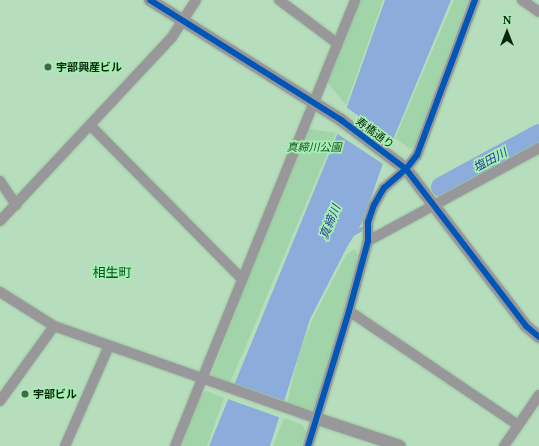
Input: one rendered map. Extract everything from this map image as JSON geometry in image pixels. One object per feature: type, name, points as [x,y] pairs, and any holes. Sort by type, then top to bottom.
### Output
[{"type":"street","name":"寿橋通り","points":[[150,0],[341,120],[406,169],[526,326],[539,337]]},
{"type":"street","points":[[0,221],[90,125],[183,22],[196,0]]},
{"type":"street","points":[[279,0],[337,43]]},
{"type":"street","points":[[175,446],[354,0]]},
{"type":"street","points":[[308,446],[318,419],[368,241],[368,222],[374,206],[384,188],[406,169],[417,154],[475,0]]},
{"type":"street","points":[[522,0],[539,12]]},
{"type":"street","points":[[90,125],[242,279]]},
{"type":"street","points":[[368,241],[539,148]]},
{"type":"street","points":[[0,181],[16,204]]},
{"type":"street","points":[[0,292],[54,326],[202,380],[400,446]]},
{"type":"street","points":[[349,311],[518,425]]},
{"type":"street","points":[[0,401],[54,326]]},
{"type":"street","points":[[65,446],[109,346]]},
{"type":"street","points":[[504,446],[539,396]]},
{"type":"green space","points":[[360,0],[383,0],[346,105],[327,82]]},
{"type":"green space","points":[[454,0],[468,0],[415,144],[411,149],[395,138]]},
{"type":"green space","name":"真締川公園","points":[[305,128],[336,133],[230,383],[211,376]]},
{"type":"green space","points":[[355,249],[358,256],[317,407],[309,412],[287,403],[299,353],[312,320],[346,255]]},
{"type":"green space","points":[[207,391],[224,398],[207,446],[181,446],[202,392]]},
{"type":"green space","points":[[284,418],[303,425],[306,432],[301,446],[273,446]]},
{"type":"water","name":"真締川","points":[[385,0],[451,0],[382,166],[363,221],[347,247],[310,319],[270,446],[209,446],[337,135]]},
{"type":"pier","points":[[346,107],[394,141],[383,164],[336,133]]},
{"type":"pier","points":[[231,384],[287,402],[281,418],[225,398]]},
{"type":"waterway","name":"塩田川","points":[[441,187],[539,134]]},
{"type":"waterway","points":[[353,234],[362,229]]},
{"type":"cycle path","points":[[150,0],[341,120],[406,169],[526,326],[539,337]]},
{"type":"cycle path","points":[[308,446],[349,311],[368,241],[368,222],[374,205],[384,188],[406,169],[417,155],[475,0]]},
{"type":"place","name":"宇部興産ビル","points":[[48,67]]},
{"type":"place","name":"宇部ビル","points":[[25,394]]},
{"type":"district","name":"相生町","points":[[112,272]]}]
